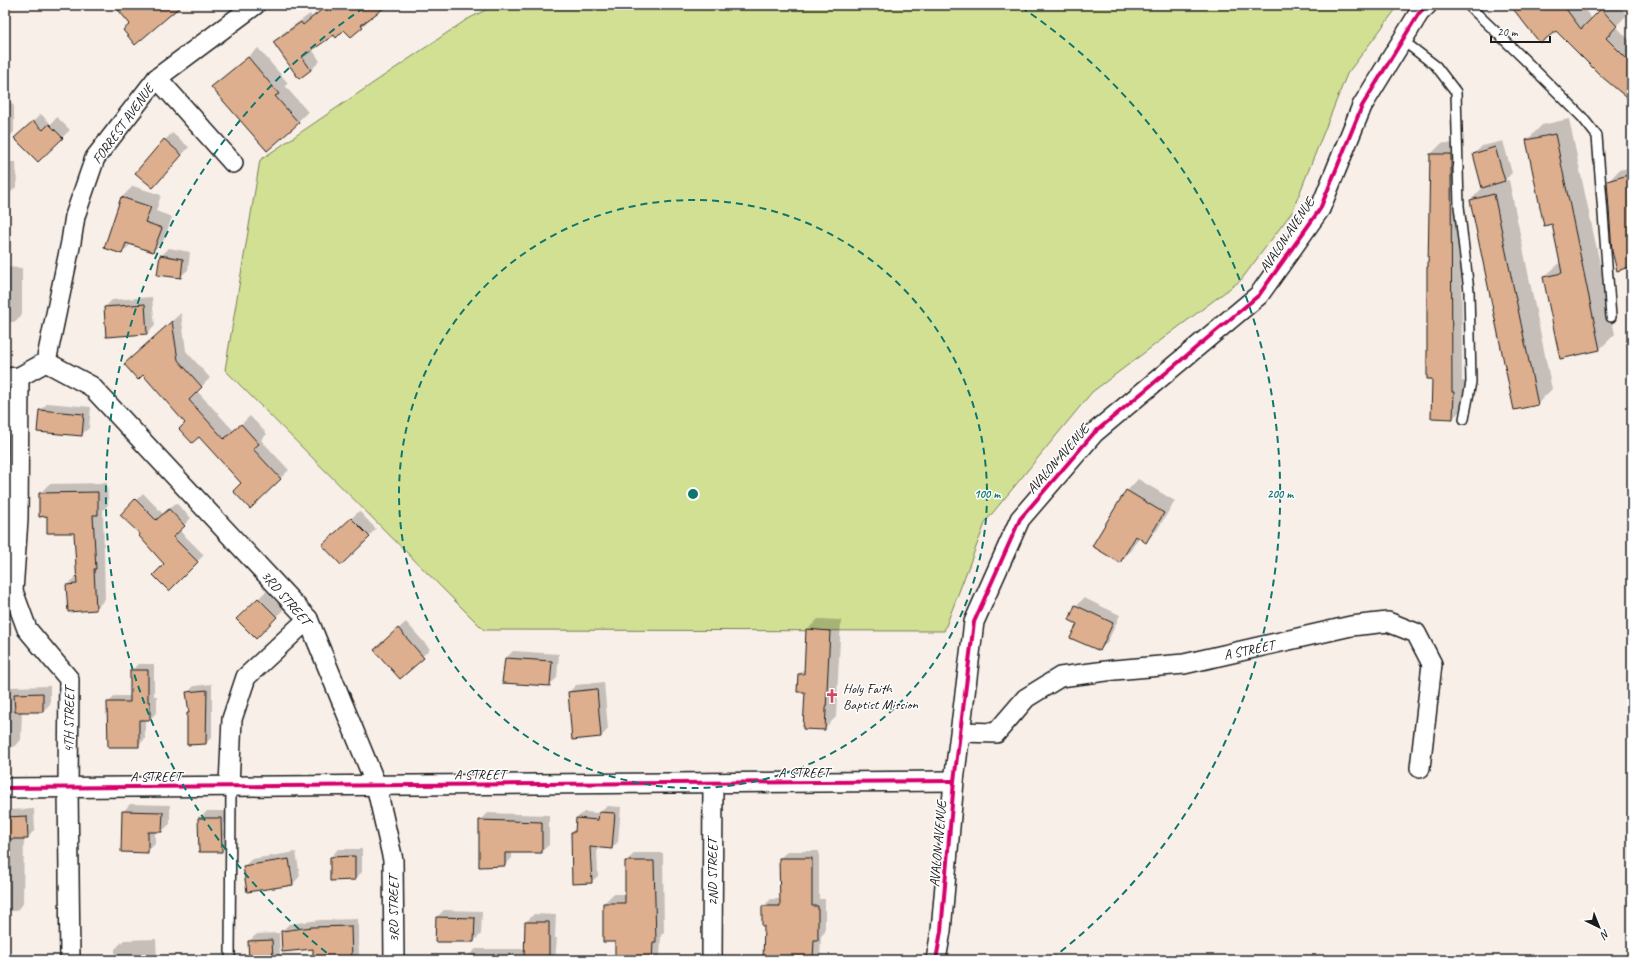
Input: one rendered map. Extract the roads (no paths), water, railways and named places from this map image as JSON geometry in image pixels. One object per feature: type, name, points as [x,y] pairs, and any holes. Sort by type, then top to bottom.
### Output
[{"type":"street","name":"AVALON AVENUE","points":[[936,960],[941,931],[954,781],[962,732],[974,622],[1020,519],[1094,433],[1259,295],[1320,209],[1362,106],[1402,40],[1427,5]]},
{"type":"street","name":"FORREST AVENUE","points":[[46,362],[75,216],[95,158],[157,78],[247,7]]},
{"type":"street","points":[[157,78],[233,163]]},
{"type":"street","points":[[12,377],[46,362]]},
{"type":"street","name":"3RD STREET","points":[[46,362],[91,386],[308,619],[376,785],[393,860],[394,960]]},
{"type":"street","name":"4TH STREET","points":[[12,377],[18,519],[13,591],[27,630],[69,679],[68,787],[70,960]]},
{"type":"street","points":[[230,786],[232,719],[246,677],[308,619]]},
{"type":"street","name":"A STREET","points":[[962,732],[996,733],[1026,698],[1060,677],[1114,670],[1184,664],[1352,626],[1388,622],[1416,634],[1432,664],[1420,768]]},
{"type":"street","name":"A STREET","points":[[5,788],[954,781]]},
{"type":"street","name":"2ND STREET","points":[[712,960],[713,783]]},
{"type":"lane","points":[[1468,5],[1582,117],[1597,136],[1611,317]]},
{"type":"lane","points":[[1402,40],[1436,66],[1456,92],[1459,206],[1470,291],[1471,382],[1464,419]]},
{"type":"lane","points":[[230,786],[230,960]]},
{"type":"place","name":"Holy Faith Baptist Mission","points":[[832,696]]}]
